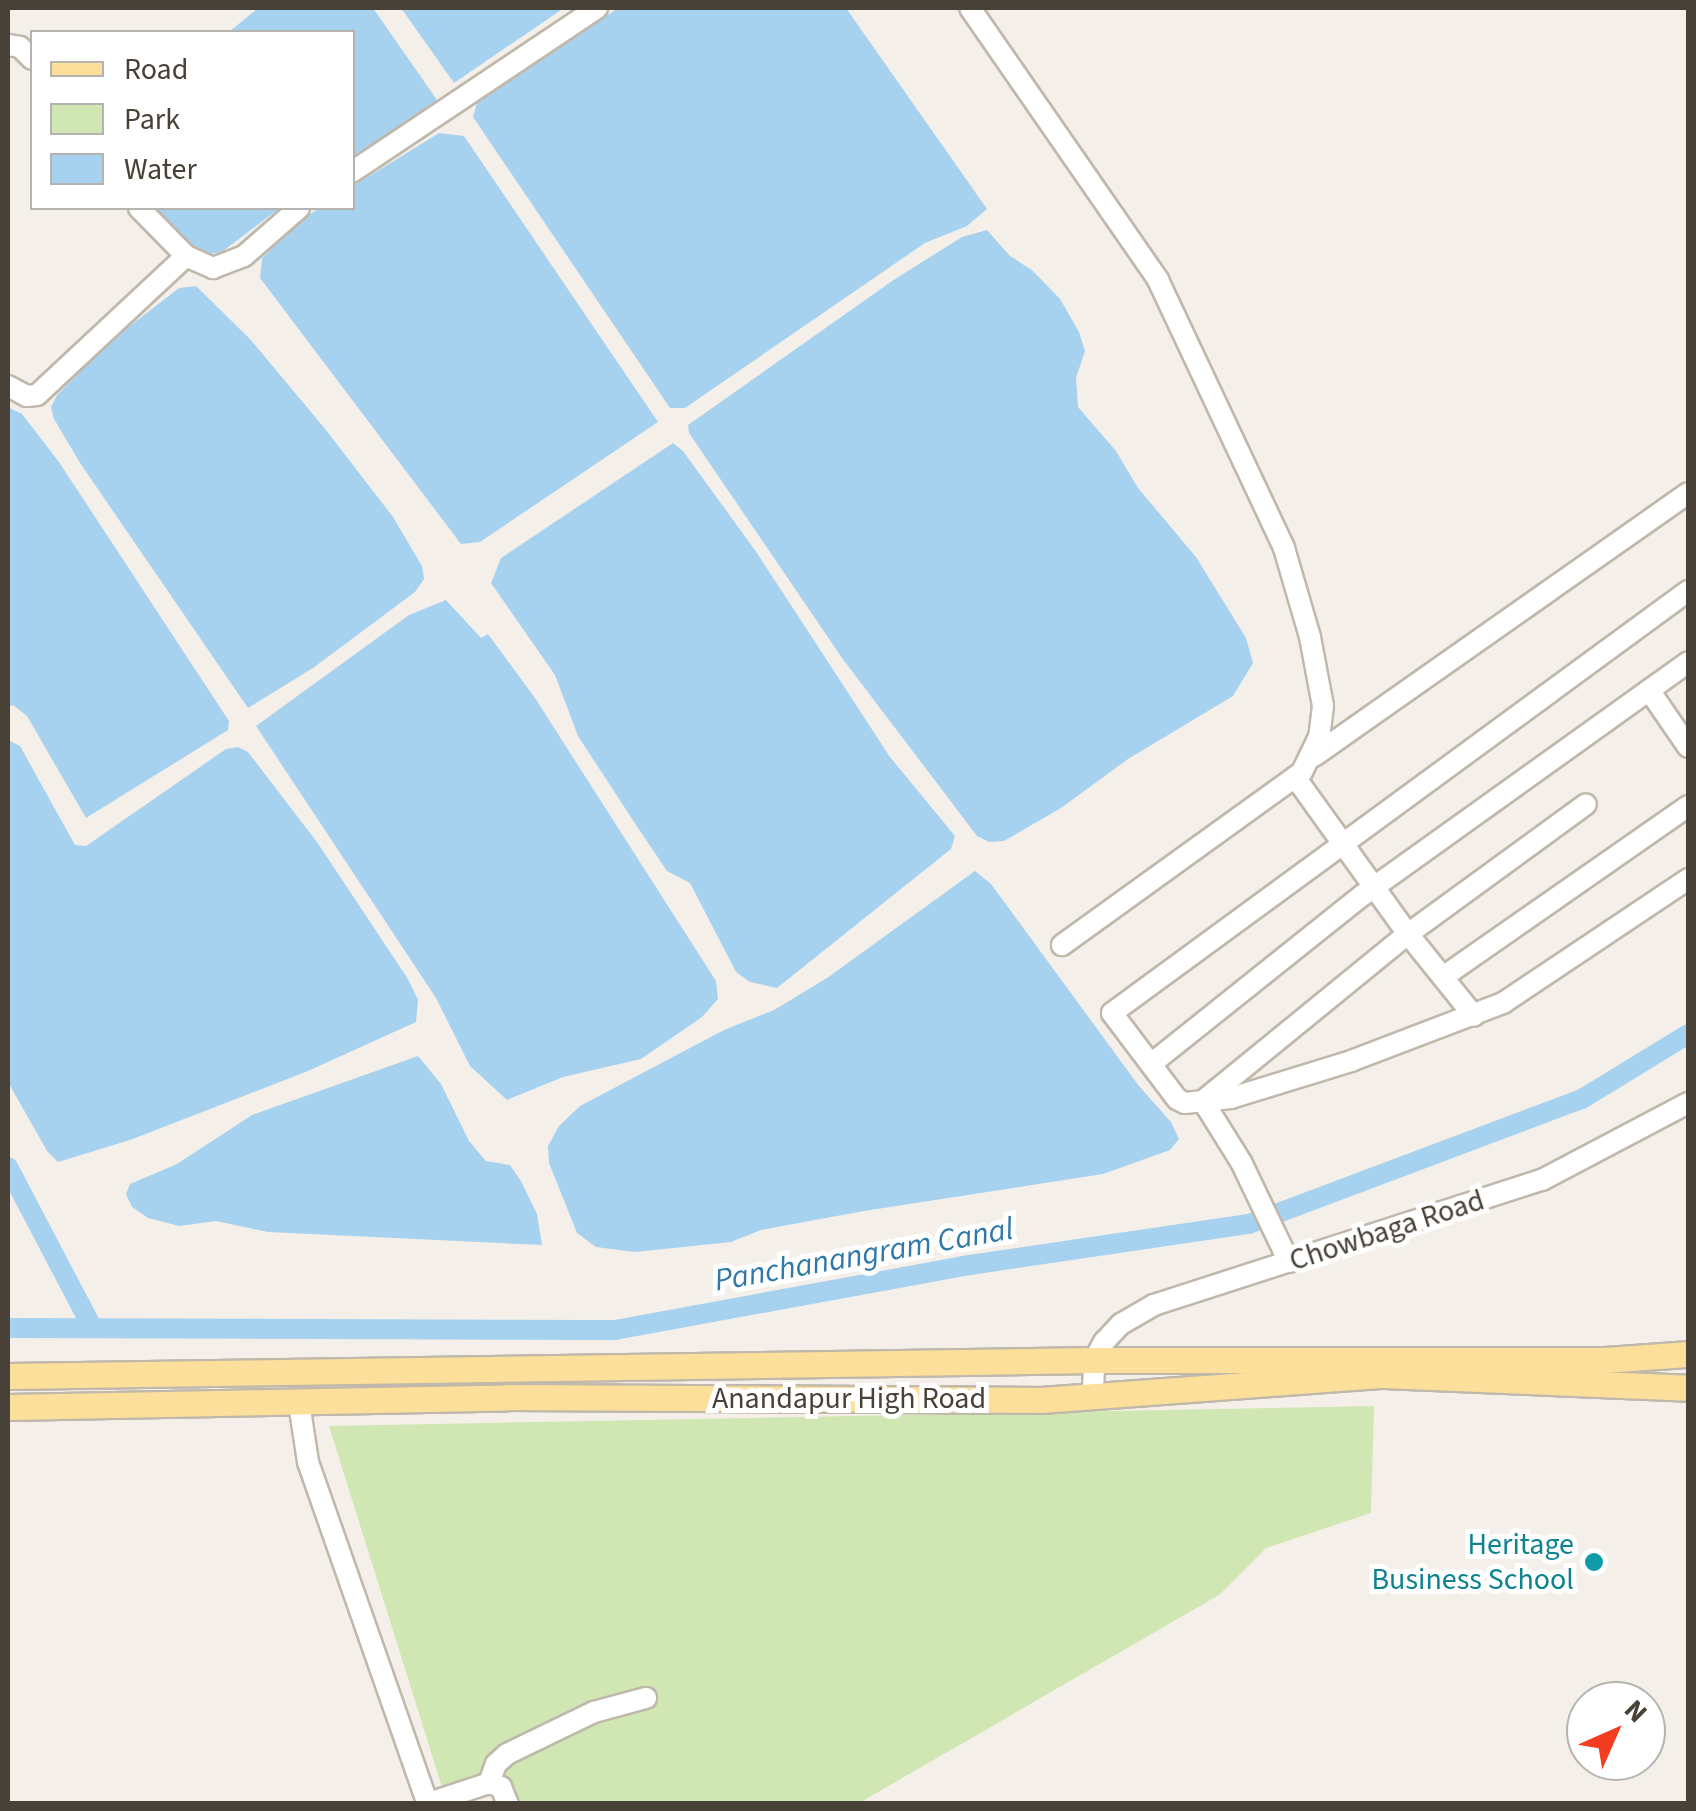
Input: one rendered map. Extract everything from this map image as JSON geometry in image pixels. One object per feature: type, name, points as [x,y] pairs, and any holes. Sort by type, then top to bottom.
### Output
[{"type":"main road","name":"Anandapur High Road","points":[[8,1376],[1094,1360],[1604,1360],[1688,1354]]},
{"type":"main road","name":"Anandapur High Road","points":[[8,1407],[507,1397],[1041,1400],[1383,1375],[1688,1388]]},
{"type":"street","points":[[355,170],[596,8]]},
{"type":"street","points":[[970,8],[1158,280],[1246,460],[1284,548],[1310,637],[1323,706],[1313,756]]},
{"type":"street","points":[[8,45],[20,48],[30,57]]},
{"type":"street","points":[[141,210],[186,256],[203,266],[227,266],[296,210]]},
{"type":"street","points":[[8,386],[28,396],[37,395],[186,256]]},
{"type":"street","points":[[1062,944],[1295,777],[1313,756],[1688,493]]},
{"type":"street","points":[[1688,592],[1342,841],[1112,1014],[1177,1099],[1231,1098],[1351,1061],[1503,1003],[1600,942],[1688,879]]},
{"type":"street","points":[[1150,1064],[1374,886],[1688,662]]},
{"type":"street","points":[[1649,690],[1686,738]]},
{"type":"street","points":[[1295,777],[1408,934],[1474,1016]]},
{"type":"street","points":[[1204,1101],[1408,934],[1586,804]]},
{"type":"street","points":[[1443,977],[1688,806]]},
{"type":"street","points":[[1204,1101],[1241,1162],[1290,1262]]},
{"type":"street","name":"Chowbaga Road","points":[[1094,1360],[1121,1324],[1154,1306],[1194,1289],[1542,1180],[1688,1103]]},
{"type":"street","points":[[1093,1394],[1094,1360]]},
{"type":"street","points":[[299,1402],[308,1462],[429,1803],[489,1783],[502,1787],[508,1804]]},
{"type":"street","points":[[489,1783],[496,1764],[507,1754],[594,1712],[646,1698]]},
{"type":"green space","points":[[1374,1406],[1371,1513],[1266,1548],[1219,1595],[859,1803],[510,1804],[504,1789],[447,1803],[329,1426]]},
{"type":"water","points":[[258,8],[373,8],[437,100],[389,138],[355,158],[355,30],[231,30]]},
{"type":"water","points":[[401,8],[564,8],[454,83]]},
{"type":"water","points":[[618,8],[846,8],[987,209],[967,226],[925,243],[685,408],[670,408],[473,117],[477,103]]},
{"type":"water","points":[[439,133],[464,136],[658,422],[480,542],[461,544],[260,278],[262,258],[307,216],[317,210],[355,210],[355,185]]},
{"type":"water","points":[[159,210],[277,210],[223,251],[207,255],[190,247]]},
{"type":"water","points":[[987,230],[1009,255],[1033,271],[1060,299],[1085,351],[1076,378],[1078,407],[1196,557],[1246,638],[1253,663],[1233,696],[1128,759],[1061,808],[1004,841],[989,842],[977,836],[842,658],[689,433],[688,425],[895,279],[962,237]]},
{"type":"water","points":[[196,286],[250,339],[326,430],[393,517],[422,566],[424,579],[415,592],[313,668],[248,708],[80,463],[51,407],[57,395],[114,338],[179,288]]},
{"type":"water","points":[[8,407],[22,414],[59,462],[229,721],[228,730],[86,818],[27,716],[13,705],[8,707]]},
{"type":"water","points":[[673,443],[683,451],[757,553],[890,757],[955,836],[951,849],[777,988],[750,982],[736,972],[690,883],[667,871],[634,822],[578,736],[555,675],[491,583],[501,558]]},
{"type":"water","points":[[446,600],[481,638],[488,634],[535,698],[716,981],[718,999],[702,1017],[641,1059],[563,1077],[507,1100],[470,1066],[436,998],[256,726],[409,615]]},
{"type":"water","points":[[8,740],[20,746],[75,845],[86,846],[226,749],[238,747],[248,752],[317,842],[408,979],[418,1000],[416,1022],[308,1071],[130,1140],[58,1162],[47,1151],[8,1082]]},
{"type":"water","points":[[975,871],[991,884],[1139,1086],[1171,1122],[1179,1139],[1170,1150],[1103,1174],[864,1211],[761,1230],[731,1242],[635,1252],[596,1247],[577,1233],[549,1163],[548,1146],[559,1126],[580,1106],[724,1030],[774,1010],[827,978]]},
{"type":"water","points":[[418,1056],[441,1084],[469,1141],[486,1161],[510,1165],[521,1181],[537,1214],[542,1245],[268,1232],[216,1221],[179,1226],[148,1218],[132,1207],[126,1194],[130,1184],[177,1164],[252,1115]]},
{"type":"waterway","name":"Panchanangram Canal","points":[[8,1328],[615,1330],[963,1266],[1249,1224],[1582,1099],[1688,1034]]},
{"type":"waterway","points":[[8,1167],[92,1327]]},
{"type":"place","name":"Heritage Business School","points":[[1594,1562]]}]
